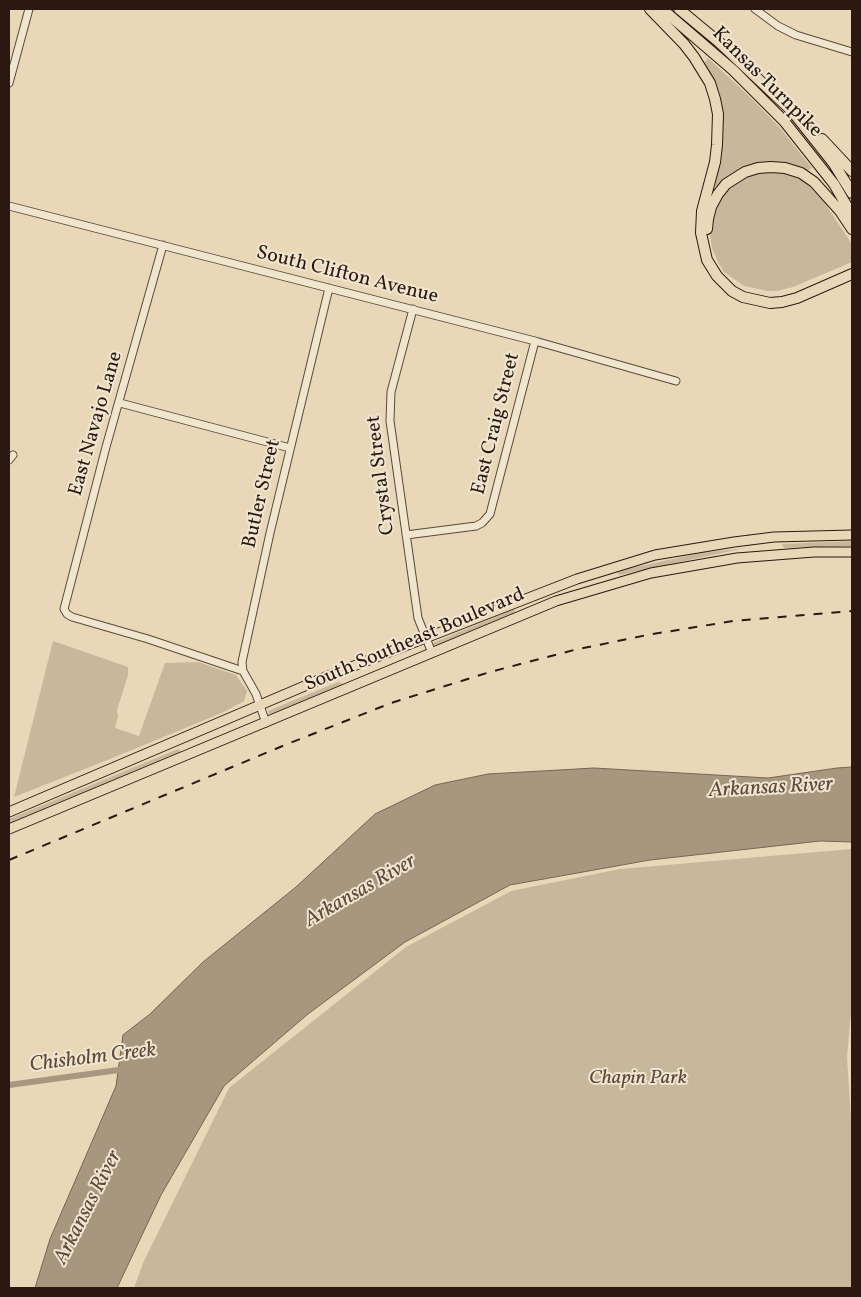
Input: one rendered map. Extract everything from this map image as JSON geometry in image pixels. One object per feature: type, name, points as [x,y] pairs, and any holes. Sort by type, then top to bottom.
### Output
[{"type":"highway","points":[[650,9],[694,57],[710,82],[715,99],[718,114],[717,145],[715,162],[702,211],[701,233],[707,260],[717,276],[732,291],[743,297],[770,303],[797,298],[852,274]]},
{"type":"highway","name":"Kansas Turnpike","points":[[662,9],[733,70],[784,121],[834,184],[852,215]]},
{"type":"highway","name":"Kansas Turnpike","points":[[679,9],[720,43],[792,111],[815,138],[852,193]]},
{"type":"highway","points":[[765,84],[787,101],[852,171]]},
{"type":"highway","points":[[852,229],[840,211],[814,182],[801,173],[785,168],[771,167],[745,172],[726,184],[718,194],[712,207],[708,219],[707,233],[708,246],[719,270],[737,287],[749,293],[775,297],[852,268]]},
{"type":"main road","name":"South Southeast Boulevard","points":[[9,812],[425,638],[577,579],[655,555],[734,542],[774,537],[852,535]]},
{"type":"main road","name":"South Southeast Boulevard","points":[[9,829],[556,602],[651,573],[737,558],[814,552],[852,552]]},
{"type":"street","points":[[9,83],[29,9]]},
{"type":"street","points":[[755,9],[778,26],[796,35],[852,52]]},
{"type":"street","name":"South Clifton Avenue","points":[[9,206],[535,341],[676,381]]},
{"type":"street","name":"East Navajo Lane","points":[[163,246],[106,447],[64,605],[65,612],[77,619],[148,639],[243,671]]},
{"type":"street","name":"Butler Street","points":[[243,671],[242,662],[251,620],[329,288]]},
{"type":"street","name":"Crystal Street","points":[[413,310],[390,404],[392,442],[418,618],[432,653]]},
{"type":"street","name":"East Craig Street","points":[[406,534],[476,526],[482,523],[490,514],[535,341]]},
{"type":"street","points":[[120,403],[290,448]]},
{"type":"street","points":[[243,671],[251,683],[266,723]]},
{"type":"green space","points":[[708,58],[780,128],[812,168],[806,172],[787,164],[765,162],[739,170],[724,179],[717,187],[713,184],[721,141],[704,63]]},
{"type":"green space","points":[[767,171],[780,172],[805,182],[824,202],[852,244],[852,262],[793,287],[777,291],[744,286],[724,272],[712,248],[710,235],[711,222],[717,202],[731,184],[751,174]]},
{"type":"green space","points":[[852,541],[852,546],[784,548],[782,544]]},
{"type":"green space","points":[[745,548],[620,575],[617,573],[623,570],[700,553]]},
{"type":"green space","points":[[515,610],[514,614],[433,647],[432,644],[435,642]]},
{"type":"green space","points":[[53,641],[128,667],[128,675],[117,710],[118,716],[115,728],[139,736],[165,663],[198,662],[236,675],[247,691],[244,701],[224,712],[14,797]]},
{"type":"green space","points":[[338,682],[342,683],[340,687],[275,714],[269,714],[268,711]]},
{"type":"green space","points":[[178,749],[181,751],[171,757],[9,825],[9,819]]},
{"type":"green space","name":"Chapin Park","points":[[852,849],[852,1000],[847,1057],[852,1136],[852,1288],[134,1288],[143,1263],[229,1088],[406,947],[511,891],[620,869]]},
{"type":"water","name":"Arkansas River","points":[[852,767],[852,842],[820,841],[650,860],[510,885],[405,942],[308,1014],[224,1086],[161,1195],[117,1288],[35,1288],[50,1239],[116,1086],[123,1035],[150,1014],[203,962],[296,887],[375,814],[435,785],[488,774],[594,768],[768,778]]},
{"type":"waterway","name":"Chisholm Creek","points":[[9,1085],[126,1069]]},
{"type":"railway","points":[[9,860],[391,703],[490,672],[574,650],[647,635],[733,621],[852,611]]}]
